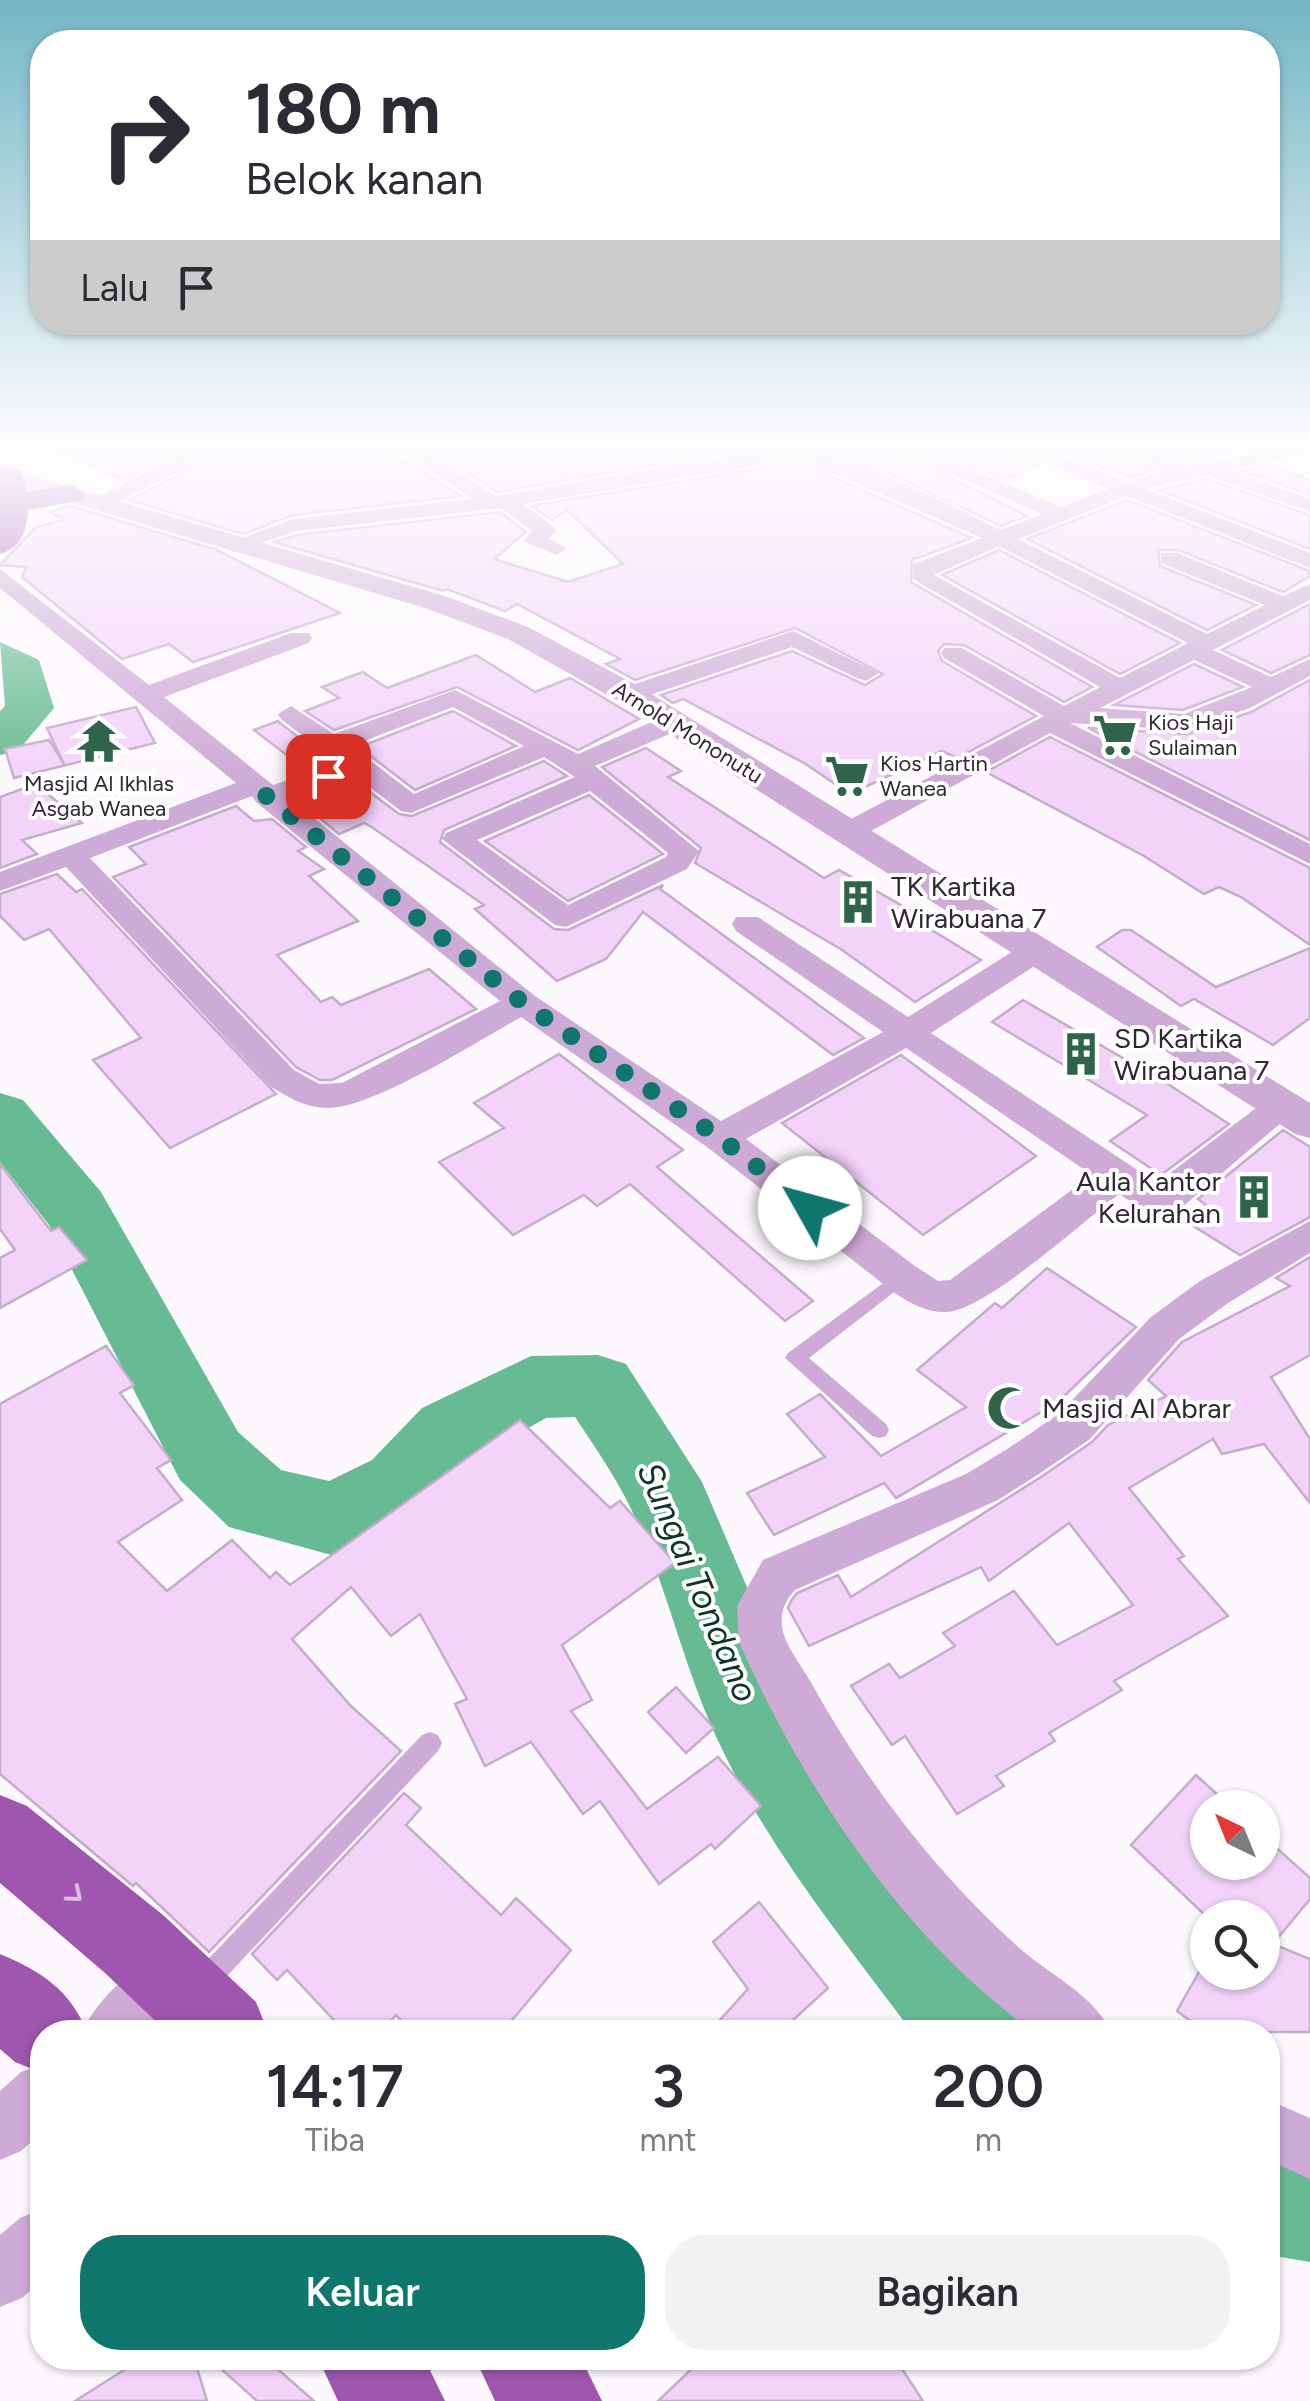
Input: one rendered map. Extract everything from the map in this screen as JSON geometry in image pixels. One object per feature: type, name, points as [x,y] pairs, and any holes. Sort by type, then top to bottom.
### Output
[{"type":"highway","points":[[0,1833],[134,1944],[195,2003]]},
{"type":"highway","points":[[0,1995],[30,2020]]},
{"type":"highway","points":[[374,2370],[397,2401]]},
{"type":"highway","points":[[531,2370],[554,2401]]},
{"type":"street","name":"Arnold Mononutu","points":[[281,559],[474,616],[518,634],[629,694],[1297,1114]]},
{"type":"street","points":[[954,559],[920,574],[1120,688]]},
{"type":"street","points":[[1040,559],[1271,686]]},
{"type":"street","points":[[1172,559],[1283,604]]},
{"type":"street","points":[[0,576],[523,1003],[720,1138],[927,1294],[945,1299],[963,1292],[1118,1175]]},
{"type":"street","points":[[850,831],[1059,717],[1310,591]]},
{"type":"street","points":[[144,695],[300,638]]},
{"type":"street","points":[[629,694],[793,638],[866,673]]},
{"type":"street","points":[[953,653],[1059,717],[1310,856]]},
{"type":"street","points":[[1059,717],[1186,722],[1216,714],[1310,666]]},
{"type":"street","points":[[290,714],[566,918],[677,864],[684,851],[585,772],[453,698],[332,744]]},
{"type":"street","points":[[456,839],[672,723]]},
{"type":"street","points":[[411,805],[543,748]]},
{"type":"street","points":[[0,882],[70,854],[260,791],[359,766]]},
{"type":"street","points":[[70,854],[282,1078],[310,1096],[331,1100],[354,1091],[523,1003]]},
{"type":"street","points":[[747,924],[1146,1194],[1167,1199],[1297,1114]]},
{"type":"street","points":[[720,1138],[910,1031],[1036,951]]},
{"type":"street","points":[[1062,2020],[1046,2010],[955,1924],[815,1744],[759,1632],[759,1606],[765,1588],[780,1575],[982,1487],[1024,1462],[1076,1426],[1165,1328],[1214,1292],[1310,1235]]},
{"type":"street","points":[[145,2020],[195,2003]]},
{"type":"street","points":[[0,2130],[30,2104]]},
{"type":"street","points":[[1280,2135],[1310,2149]]},
{"type":"street","points":[[0,2276],[30,2250]]},
{"type":"lane","points":[[879,1430],[795,1358],[901,1277]]},
{"type":"lane","points":[[195,2003],[430,1743]]},
{"type":"building","points":[[6,559],[235,559],[340,613],[193,662],[169,644],[122,659],[22,577],[26,567],[0,565]]},
{"type":"building","points":[[333,559],[494,559],[568,582],[623,564],[618,559],[915,559],[911,582],[1092,687],[1064,702],[964,645],[944,644],[938,651],[942,661],[1036,716],[957,758],[942,751],[850,794],[804,763],[683,699],[673,703],[661,695],[792,651],[865,685],[883,674],[795,628],[635,680],[606,664],[620,659],[517,604],[505,611],[447,589]]},
{"type":"building","points":[[978,559],[1017,559],[1180,643],[1120,674],[942,575]]},
{"type":"building","points":[[1067,559],[1159,559],[1160,566],[1256,605],[1207,630]]},
{"type":"building","points":[[1201,559],[1279,559],[1310,571],[1310,576],[1283,592]]},
{"type":"building","points":[[1310,604],[1310,655],[1271,673],[1222,650]]},
{"type":"building","points":[[476,655],[535,692],[570,678],[639,719],[578,750],[457,687],[334,730],[305,711],[339,698],[322,687],[363,672],[387,688]]},
{"type":"building","points":[[1194,664],[1243,687],[1183,710],[1114,705]]},
{"type":"building","points":[[1310,680],[1310,840],[1088,728],[1187,734],[1251,712]]},
{"type":"building","name":"Masjid Al Ikhlas Asgab Wanea","points":[[136,707],[155,743],[14,778],[5,749],[49,740],[64,764],[47,728]]},
{"type":"building","points":[[453,711],[516,746],[415,790],[359,747]]},
{"type":"building","points":[[278,721],[331,762],[306,770],[254,730]]},
{"type":"building","points":[[1050,737],[1310,868],[1310,945],[1241,897],[1219,887],[1204,894],[1144,856],[986,772]]},
{"type":"building","points":[[646,748],[681,771],[668,777],[824,878],[839,870],[915,913],[909,916],[981,960],[915,1002],[842,950],[695,863],[701,848],[602,767]]},
{"type":"building","points":[[544,761],[567,776],[444,830],[440,842],[554,929],[568,930],[663,885],[660,889],[864,1038],[833,1055],[643,912],[606,959],[557,981],[475,909],[484,905],[364,823],[339,834],[304,805],[336,793],[330,788],[354,780],[399,814],[412,816]]},
{"type":"building","points":[[36,784],[82,823],[22,840],[37,854],[0,868],[0,797]]},
{"type":"building","points":[[589,795],[663,854],[568,901],[485,841]]},
{"type":"building","points":[[236,806],[254,821],[272,819],[306,847],[298,851],[324,869],[309,876],[358,921],[277,955],[321,1002],[332,997],[341,1005],[429,969],[476,1009],[332,1080],[320,1080],[296,1067],[113,877],[146,864],[129,847]]},
{"type":"building","points":[[57,874],[76,892],[82,889],[276,1094],[170,1148],[93,1060],[141,1038],[49,929],[24,940],[0,916],[0,894]]},
{"type":"building","points":[[1122,930],[1131,930],[1216,987],[1310,948],[1310,1018],[1273,1045],[1194,999],[1181,1006],[1097,947]]},
{"type":"building","points":[[1023,1000],[1229,1124],[1161,1175],[1110,1141],[1147,1115],[992,1022]]},
{"type":"building","points":[[559,1054],[683,1150],[657,1167],[813,1301],[785,1321],[630,1184],[597,1206],[584,1195],[513,1235],[439,1162],[504,1128],[474,1103]]},
{"type":"building","points":[[901,1055],[1036,1156],[923,1235],[782,1123]]},
{"type":"building","points":[[1283,1130],[1310,1147],[1310,1217],[1240,1255],[1187,1222],[1206,1205],[1198,1199]]},
{"type":"building","points":[[0,1164],[51,1231],[59,1227],[87,1260],[0,1308],[0,1258],[15,1250],[0,1229]]},
{"type":"building","points":[[1310,1257],[1310,1355],[1271,1377],[1310,1439],[1310,1503],[1264,1444],[1222,1454],[1213,1439],[1129,1488],[1184,1556],[1178,1559],[1228,1616],[1114,1681],[1122,1690],[1049,1733],[1055,1741],[996,1776],[1004,1786],[957,1814],[905,1736],[892,1745],[851,1686],[889,1664],[900,1678],[955,1646],[943,1633],[1014,1591],[1057,1645],[1133,1605],[1069,1523],[989,1581],[981,1567],[809,1646],[788,1608],[791,1601],[797,1593],[838,1575],[851,1597],[1041,1477],[1092,1442],[1108,1425],[1166,1396],[1148,1380],[1182,1342],[1290,1286],[1276,1278]]},
{"type":"building","points":[[1047,1268],[1136,1327],[1058,1402],[896,1498],[884,1483],[774,1535],[747,1493],[825,1457],[787,1414],[820,1394],[881,1456],[966,1407],[917,1370],[995,1303],[1002,1308]]},
{"type":"building","points":[[106,1346],[134,1385],[120,1393],[171,1460],[157,1468],[182,1500],[118,1542],[167,1591],[232,1540],[270,1578],[276,1572],[290,1585],[520,1420],[610,1508],[620,1501],[675,1563],[562,1645],[592,1700],[571,1711],[647,1809],[718,1757],[761,1806],[715,1849],[711,1844],[659,1884],[600,1801],[583,1814],[531,1742],[485,1766],[455,1704],[467,1699],[420,1614],[391,1636],[351,1587],[292,1639],[351,1706],[401,1751],[209,1952],[136,1883],[133,1886],[0,1774],[0,1404]]},
{"type":"building","points":[[676,1687],[714,1728],[686,1753],[648,1712]]},
{"type":"building","points":[[1196,1775],[1212,1790],[1190,1790],[1190,1880],[1280,1880],[1280,1851],[1310,1878],[1310,1899],[1280,1935],[1280,1900],[1190,1901],[1131,1845]]},
{"type":"building","points":[[404,1793],[421,1808],[406,1825],[501,1915],[516,1898],[571,1950],[512,2020],[401,2020],[396,2015],[392,2020],[334,2020],[287,1970],[277,1980],[252,1954]]},
{"type":"building","points":[[759,1902],[828,1988],[793,2020],[720,2020],[748,1989],[713,1942]]},
{"type":"building","points":[[1280,1947],[1310,1959],[1310,2032],[1280,2032],[1280,2020],[1189,2020],[1177,2011],[1190,1988],[1280,1990]]},
{"type":"building","points":[[124,2370],[198,2370],[207,2401],[75,2401]]},
{"type":"building","points":[[222,2370],[279,2370],[314,2401],[257,2401]]},
{"type":"building","points":[[690,2370],[903,2370],[923,2401],[658,2401]]},
{"type":"waterway","name":"Sungai Tondano","points":[[0,656],[22,670],[30,708],[0,740]]},
{"type":"waterway","name":"Sungai Tondano","points":[[0,1116],[76,1210],[209,1456],[258,1501],[335,1519],[401,1485],[450,1432],[531,1388],[559,1384],[598,1387],[673,1508],[733,1668],[764,1736],[839,1850],[968,2020]]},
{"type":"waterway","name":"Sungai Tondano","points":[[1280,2200],[1310,2205]]},
{"type":"place","name":"Kios Haji Sulaiman","points":[[1115,735]]},
{"type":"place","name":"Masjid Al Ikhlas Asgab Wanea","points":[[99,741]]},
{"type":"place","name":"Kios Hartin Wanea","points":[[847,776]]},
{"type":"place","name":"TK Kartika Wirabuana 7","points":[[858,902]]},
{"type":"place","name":"SD Kartika Wirabuana 7","points":[[1081,1054]]},
{"type":"place","name":"Aula Kantor Kelurahan","points":[[1254,1197]]},
{"type":"place","name":"Masjid Al Abrar","points":[[1009,1408]]},
{"type":"route","points":[[328,776],[266,796],[523,1003],[720,1138],[810,1208]]}]
